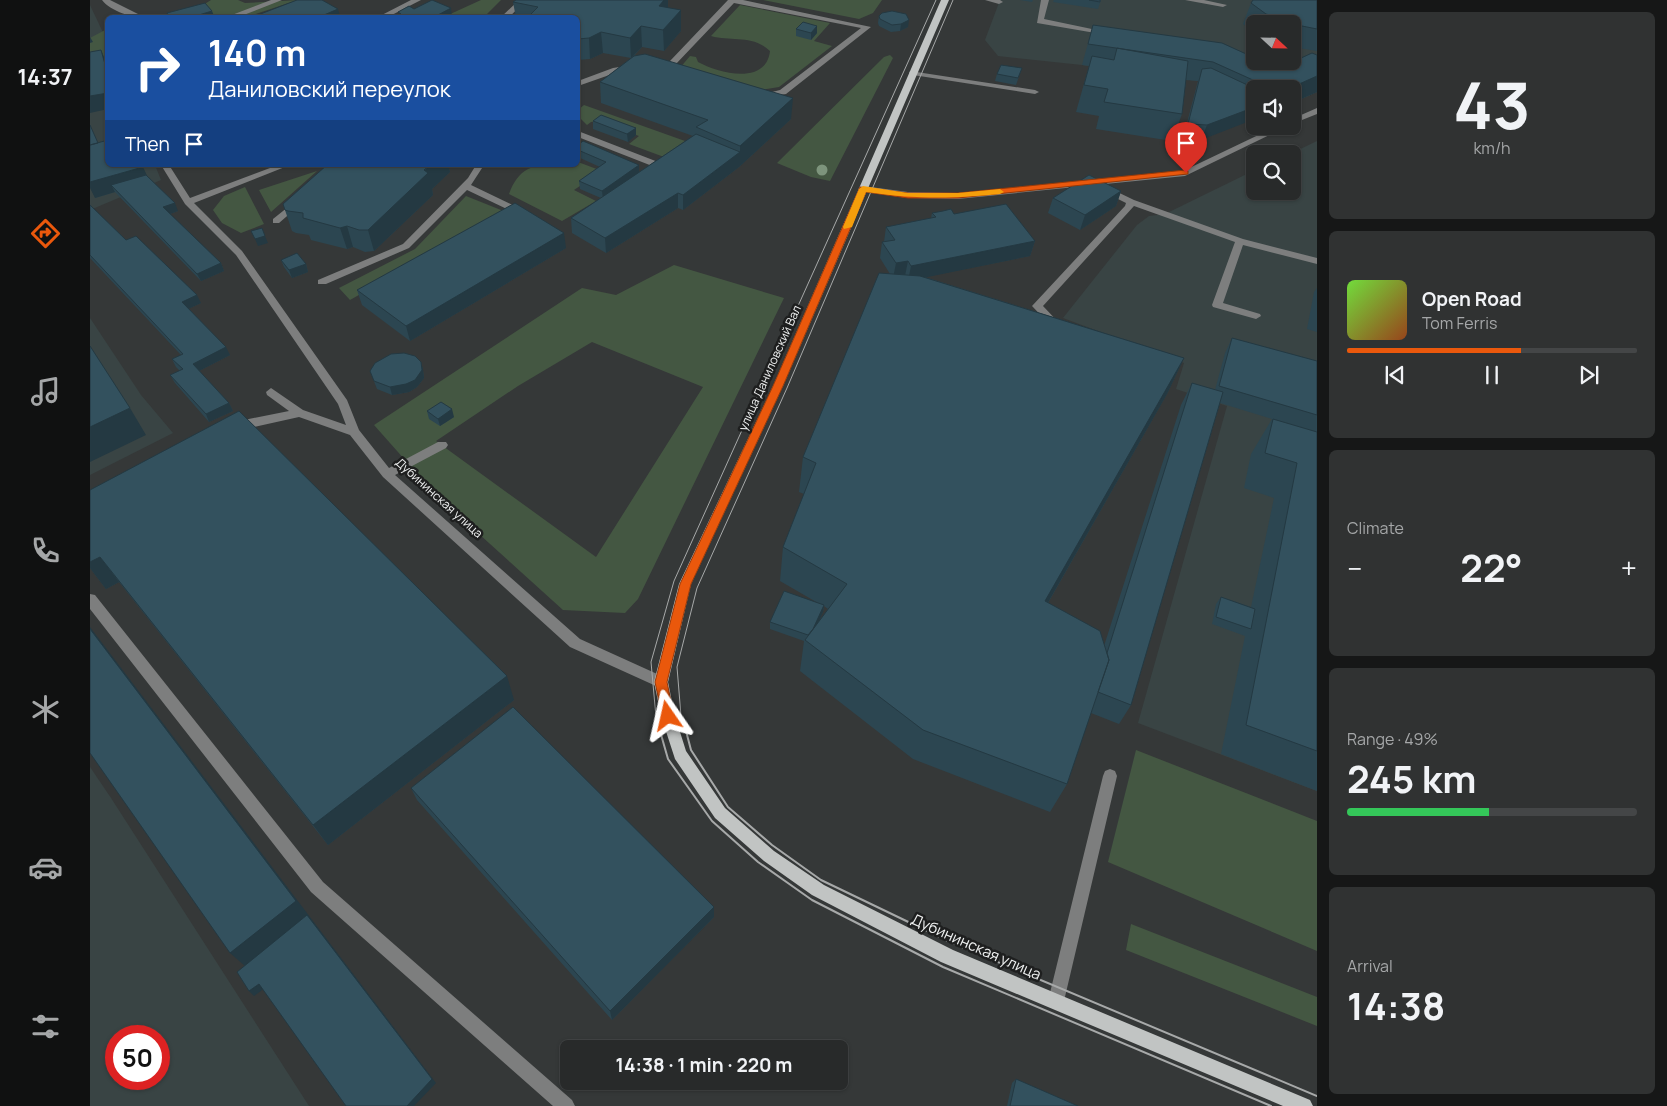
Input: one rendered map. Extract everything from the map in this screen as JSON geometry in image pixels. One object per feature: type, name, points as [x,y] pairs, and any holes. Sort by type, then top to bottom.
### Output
[{"type":"main road","name":"улица Даниловский Вал","points":[[680,754],[668,716],[661,682],[685,584],[778,386],[945,0]]},
{"type":"main road","name":"Дубининская улица","points":[[680,754],[720,813],[769,856],[818,890],[947,956],[1304,1106]]},
{"type":"street","points":[[106,0],[108,3],[136,15]]},
{"type":"street","points":[[236,15],[278,0]]},
{"type":"street","points":[[385,15],[417,0]]},
{"type":"street","points":[[506,15],[523,0]]},
{"type":"street","points":[[580,83],[616,70],[672,63],[732,0],[867,28],[783,92],[756,97]]},
{"type":"street","points":[[989,0],[999,2]]},
{"type":"street","points":[[1045,0],[1040,21],[1113,34]]},
{"type":"street","points":[[1189,0],[1223,5]]},
{"type":"street","points":[[393,3],[401,7]]},
{"type":"street","points":[[1227,52],[1246,55]]},
{"type":"street","points":[[1301,64],[1306,65],[1317,60]]},
{"type":"street","points":[[913,73],[1034,92]]},
{"type":"street","points":[[1301,118],[1317,111]]},
{"type":"street","points":[[580,135],[671,170]]},
{"type":"street","points":[[863,189],[908,196],[958,196],[1186,173],[1265,135]]},
{"type":"street","points":[[649,174],[660,165]]},
{"type":"street","name":"Дубининская улица","points":[[166,167],[188,202],[239,253],[343,403],[354,432],[387,474],[575,643],[661,682]]},
{"type":"street","points":[[188,202],[281,167]]},
{"type":"street","points":[[322,282],[406,246],[466,186],[479,167]]},
{"type":"street","points":[[1091,182],[1131,202],[1240,241],[1317,261]]},
{"type":"street","points":[[466,186],[518,211],[501,220]]},
{"type":"street","points":[[276,221],[306,196]]},
{"type":"street","points":[[1070,332],[1053,324],[1037,306],[1129,207],[1131,202]]},
{"type":"street","points":[[1240,241],[1217,305],[1256,316]]},
{"type":"street","points":[[271,392],[299,413],[354,432]]},
{"type":"street","points":[[226,433],[242,424],[299,413]]},
{"type":"street","points":[[387,474],[442,445]]},
{"type":"street","points":[[90,598],[317,887],[566,1106]]},
{"type":"street","points":[[1056,1001],[1110,776]]},
{"type":"shaded area","points":[[1000,0],[1317,0],[1317,92],[1301,99],[1301,80],[1246,80],[1246,88],[1082,65],[998,56],[985,40]]},
{"type":"shaded area","points":[[90,5],[105,37],[105,167],[156,167],[161,180],[90,210]]},
{"type":"shaded area","points":[[1317,141],[1317,791],[1138,723],[1227,406],[1176,389],[1184,363],[1063,318],[1137,225],[1149,216],[1165,214],[1246,174],[1246,200],[1301,200],[1301,149]]},
{"type":"shaded area","points":[[90,318],[141,395],[173,433],[90,475]]},
{"type":"shaded area","points":[[90,767],[111,798],[309,1106],[90,1106]]},
{"type":"green space","points":[[211,0],[238,0],[245,3],[298,0],[252,15],[172,15],[200,7]]},
{"type":"green space","points":[[481,0],[501,0],[486,15],[448,15]]},
{"type":"green space","points":[[763,0],[882,0],[873,13],[859,19]]},
{"type":"green space","points":[[740,5],[830,23],[814,41],[832,46],[779,87],[737,94],[679,69],[690,56],[696,57],[698,62],[717,70],[740,74],[751,73],[760,69],[767,62],[770,51],[756,42],[711,36]]},
{"type":"green space","points":[[105,30],[105,59],[90,63],[90,38]]},
{"type":"green space","points":[[890,55],[893,58],[830,181],[811,177],[777,163],[884,57]]},
{"type":"green space","points":[[584,105],[685,141],[664,157],[629,144],[639,136],[597,121],[587,125],[580,118],[580,108]]},
{"type":"green space","points":[[580,163],[602,171],[574,190],[596,201],[562,221],[509,194],[514,182],[528,169],[533,167],[580,167]]},
{"type":"green space","points":[[317,171],[271,212],[259,190]]},
{"type":"green space","points":[[245,187],[264,224],[241,233],[222,223],[213,210],[224,196]]},
{"type":"green space","points":[[466,196],[506,212],[350,300],[339,288],[415,249]]},
{"type":"green space","points":[[674,265],[784,298],[638,599],[625,613],[563,610],[437,496],[374,425],[582,288],[616,295]],"holes":[[[592,342],[703,387],[596,557],[436,441],[518,386]]]},
{"type":"green space","points":[[1136,750],[1317,821],[1317,951],[1108,862]]},
{"type":"green space","points":[[1131,924],[1317,997],[1317,1026],[1126,950]]},
{"type":"building","points":[[297,0],[322,0],[338,9],[324,15],[258,15]]},
{"type":"building","points":[[432,0],[451,8],[438,15],[399,15],[401,14],[398,12],[409,6],[414,9]]},
{"type":"building","points":[[516,0],[664,0],[659,6],[681,10],[663,30],[641,26],[630,38],[601,32],[589,38],[580,39],[580,15],[530,15],[538,7],[513,2]]},
{"type":"building","points":[[1253,0],[1317,0],[1317,29],[1301,26],[1301,15],[1270,15],[1251,3]]},
{"type":"building","points":[[205,3],[212,11],[199,15],[168,15],[167,13]]},
{"type":"building","points":[[892,11],[906,14],[909,20],[901,24],[892,25],[880,19],[879,16],[882,13]]},
{"type":"building","points":[[803,22],[817,26],[811,33],[796,29]]},
{"type":"building","points":[[1093,25],[1222,43],[1246,54],[1246,70],[1301,70],[1301,58],[1312,53],[1317,55],[1317,76],[1301,83],[1301,80],[1253,80],[1213,62],[1088,44]]},
{"type":"building","points":[[1117,48],[1188,61],[1182,114],[1104,102],[1108,89],[1084,85],[1092,56],[1114,60]]},
{"type":"building","points":[[101,50],[105,64],[105,94],[90,96],[90,52]]},
{"type":"building","points":[[645,54],[793,98],[740,146],[696,127],[708,120],[600,82],[634,56]]},
{"type":"building","points":[[1001,65],[1022,68],[1018,78],[997,74]]},
{"type":"building","points":[[1211,68],[1246,84],[1246,110],[1207,125],[1188,124],[1202,69]]},
{"type":"building","points":[[601,115],[636,128],[627,134],[593,121]]},
{"type":"building","points":[[90,125],[98,143],[90,145]]},
{"type":"building","points":[[696,134],[740,152],[683,195],[678,193],[605,238],[571,218]]},
{"type":"building","points":[[105,141],[105,167],[143,167],[90,182],[90,145]]},
{"type":"building","points":[[583,141],[639,165],[602,191],[579,181],[606,162],[580,151],[580,143]]},
{"type":"building","points":[[325,167],[428,167],[424,170],[428,173],[368,230],[359,230],[347,226],[340,228],[303,218],[303,213],[285,210],[283,204]]},
{"type":"building","points":[[146,175],[175,203],[163,207],[221,263],[197,274],[111,185]]},
{"type":"building","points":[[1089,175],[1121,191],[1085,215],[1053,198]]},
{"type":"building","points":[[515,203],[564,233],[406,326],[357,290]]},
{"type":"building","points":[[1006,204],[1035,241],[911,266],[908,261],[896,263],[882,242],[895,240],[886,227],[936,217],[932,213],[951,209],[954,214]]},
{"type":"building","points":[[90,205],[126,240],[136,236],[197,295],[182,302],[226,347],[193,364],[229,403],[206,414],[170,375],[183,369],[172,359],[183,354],[90,255]]},
{"type":"building","points":[[262,228],[265,236],[255,239],[251,231]]},
{"type":"building","points":[[297,253],[306,264],[289,270],[281,260]]},
{"type":"building","points":[[879,273],[920,276],[1184,358],[1045,601],[1100,631],[1109,660],[1067,784],[923,730],[805,640],[847,584],[783,547],[816,463],[803,457]]},
{"type":"building","points":[[1232,338],[1317,361],[1317,415],[1219,386]]},
{"type":"building","points":[[90,346],[130,408],[90,427]]},
{"type":"building","points":[[404,353],[415,356],[421,362],[422,370],[415,380],[390,387],[374,381],[370,371],[375,363],[391,354]]},
{"type":"building","points":[[1192,383],[1223,392],[1131,705],[1098,692],[1109,660],[1107,653]]},
{"type":"building","points":[[441,402],[452,409],[438,419],[427,411]]},
{"type":"building","points":[[239,411],[507,676],[313,825],[100,557],[90,562],[90,490]]},
{"type":"building","points":[[1273,419],[1317,432],[1317,751],[1246,725],[1297,463],[1265,453]]},
{"type":"building","points":[[784,591],[824,605],[813,629],[808,635],[770,622]]},
{"type":"building","points":[[1221,597],[1255,609],[1251,629],[1216,617]]},
{"type":"building","points":[[90,629],[296,901],[230,953],[90,753]]},
{"type":"building","points":[[513,707],[714,907],[610,1011],[411,788]]},
{"type":"building","points":[[307,915],[432,1079],[407,1106],[346,1106],[259,984],[249,991],[237,972]]},
{"type":"building","points":[[1016,1079],[1078,1106],[1010,1106]]},
{"type":"tram line","points":[[660,733],[656,717],[651,662],[674,581],[936,0]]},
{"type":"tram line","points":[[686,733],[681,716],[677,667],[697,588],[787,388],[953,0]]},
{"type":"tram line","points":[[660,731],[668,759],[712,821],[758,862],[812,900],[943,967],[1271,1106]]},
{"type":"tram line","points":[[686,731],[691,750],[728,807],[772,845],[821,880],[950,942],[1317,1096]]},
{"type":"slow traffic","points":[[847,227],[863,189],[908,196],[958,196],[1000,192]]},
{"type":"route","points":[[668,716],[661,682],[685,584],[778,386],[863,189],[908,196],[958,196],[1186,173]]}]
